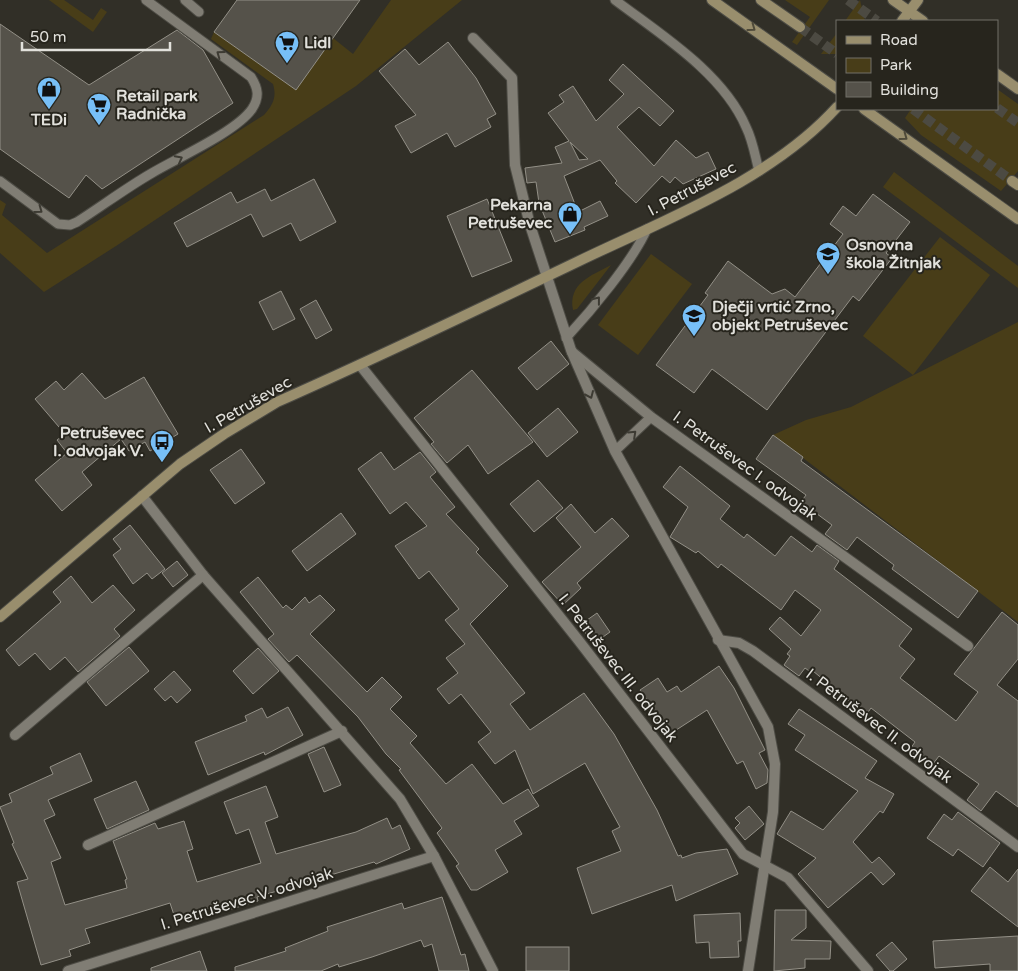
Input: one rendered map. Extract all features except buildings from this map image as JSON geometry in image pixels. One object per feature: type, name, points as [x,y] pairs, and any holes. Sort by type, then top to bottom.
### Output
[{"type":"street","points":[[712,0],[836,88]]},
{"type":"street","points":[[761,0],[800,27]]},
{"type":"street","points":[[893,0],[921,20]]},
{"type":"street","points":[[903,20],[918,0]]},
{"type":"street","points":[[473,38],[512,78],[515,165],[530,226],[547,276]]},
{"type":"street","points":[[998,75],[1018,89]]},
{"type":"street","name":"I. Petruševec","points":[[0,617],[180,464],[232,429],[277,402],[360,366],[647,229],[759,171],[797,146],[836,107]]},
{"type":"street","points":[[865,110],[1018,220]]},
{"type":"street","name":"I. Petruševec I. odvojak","points":[[547,276],[571,350],[651,417],[968,646]]},
{"type":"street","points":[[571,350],[614,450],[768,727],[775,764],[770,837],[748,971]]},
{"type":"street","name":"I. Petruševec III. odvojak","points":[[360,366],[579,641],[742,854],[776,870],[788,878],[868,971]]},
{"type":"street","points":[[142,496],[203,574],[342,730],[400,799],[434,856],[493,971]]},
{"type":"street","points":[[15,736],[203,574]]},
{"type":"street","name":"I. Petruševec II. odvojak","points":[[718,640],[739,643],[753,651],[1018,848]]},
{"type":"street","points":[[88,845],[342,730]]},
{"type":"street","name":"I. Petruševec V. odvojak","points":[[68,971],[434,856]]},
{"type":"lane","points":[[0,181],[58,224],[70,225],[152,173],[190,153],[237,123],[250,111],[257,95],[257,87],[250,77],[146,0]]},
{"type":"lane","points":[[185,0],[199,12]]},
{"type":"lane","points":[[615,0],[703,68],[734,106],[746,126],[759,171]]},
{"type":"lane","points":[[566,338],[640,245],[647,229]]},
{"type":"lane","points":[[614,450],[651,417]]},
{"type":"green space","points":[[49,0],[64,0],[93,20],[101,8],[107,12],[93,32]]},
{"type":"green space","points":[[391,0],[462,0],[356,86],[44,292],[0,253],[0,200],[6,204],[2,215],[47,253],[264,115],[273,101],[275,93],[273,84],[211,39],[214,32],[296,90],[333,38],[353,54]]},
{"type":"green space","points":[[785,0],[829,0],[797,45],[792,42],[810,17]]},
{"type":"green space","points":[[860,0],[865,20],[846,20]]},
{"type":"green space","points":[[836,34],[836,54],[821,54]]},
{"type":"green space","points":[[998,90],[1018,104],[1018,171],[1001,191],[921,135],[905,118],[910,110],[998,110]]},
{"type":"green space","points":[[894,172],[1018,266],[1018,288],[883,187]]},
{"type":"green space","points":[[940,237],[990,275],[913,375],[863,336]]},
{"type":"green space","points":[[651,254],[692,284],[638,355],[598,325]]},
{"type":"green space","points":[[611,265],[577,309],[573,310],[572,301],[578,287],[589,277]]},
{"type":"green space","points":[[1018,322],[1018,622],[773,435],[806,420],[851,407]]},
{"type":"tunnel","points":[[848,0],[876,20]]},
{"type":"tunnel","points":[[800,27],[836,53]]},
{"type":"tunnel","points":[[998,109],[1018,123]]},
{"type":"tunnel","points":[[914,110],[1012,181]]},
{"type":"place","name":"Lidl","points":[[287,64]]},
{"type":"place","name":"TEDi","points":[[49,110]]},
{"type":"place","name":"Retail park Radnička","points":[[99,126]]},
{"type":"place","name":"Pekarna Petruševec","points":[[570,235]]},
{"type":"place","name":"Osnovna škola Žitnjak","points":[[828,275]]},
{"type":"place","name":"Dječji vrtić Zrno, objekt Petruševec","points":[[694,337]]},
{"type":"place","name":"Petruševec I. odvojak V.","points":[[162,463]]}]
